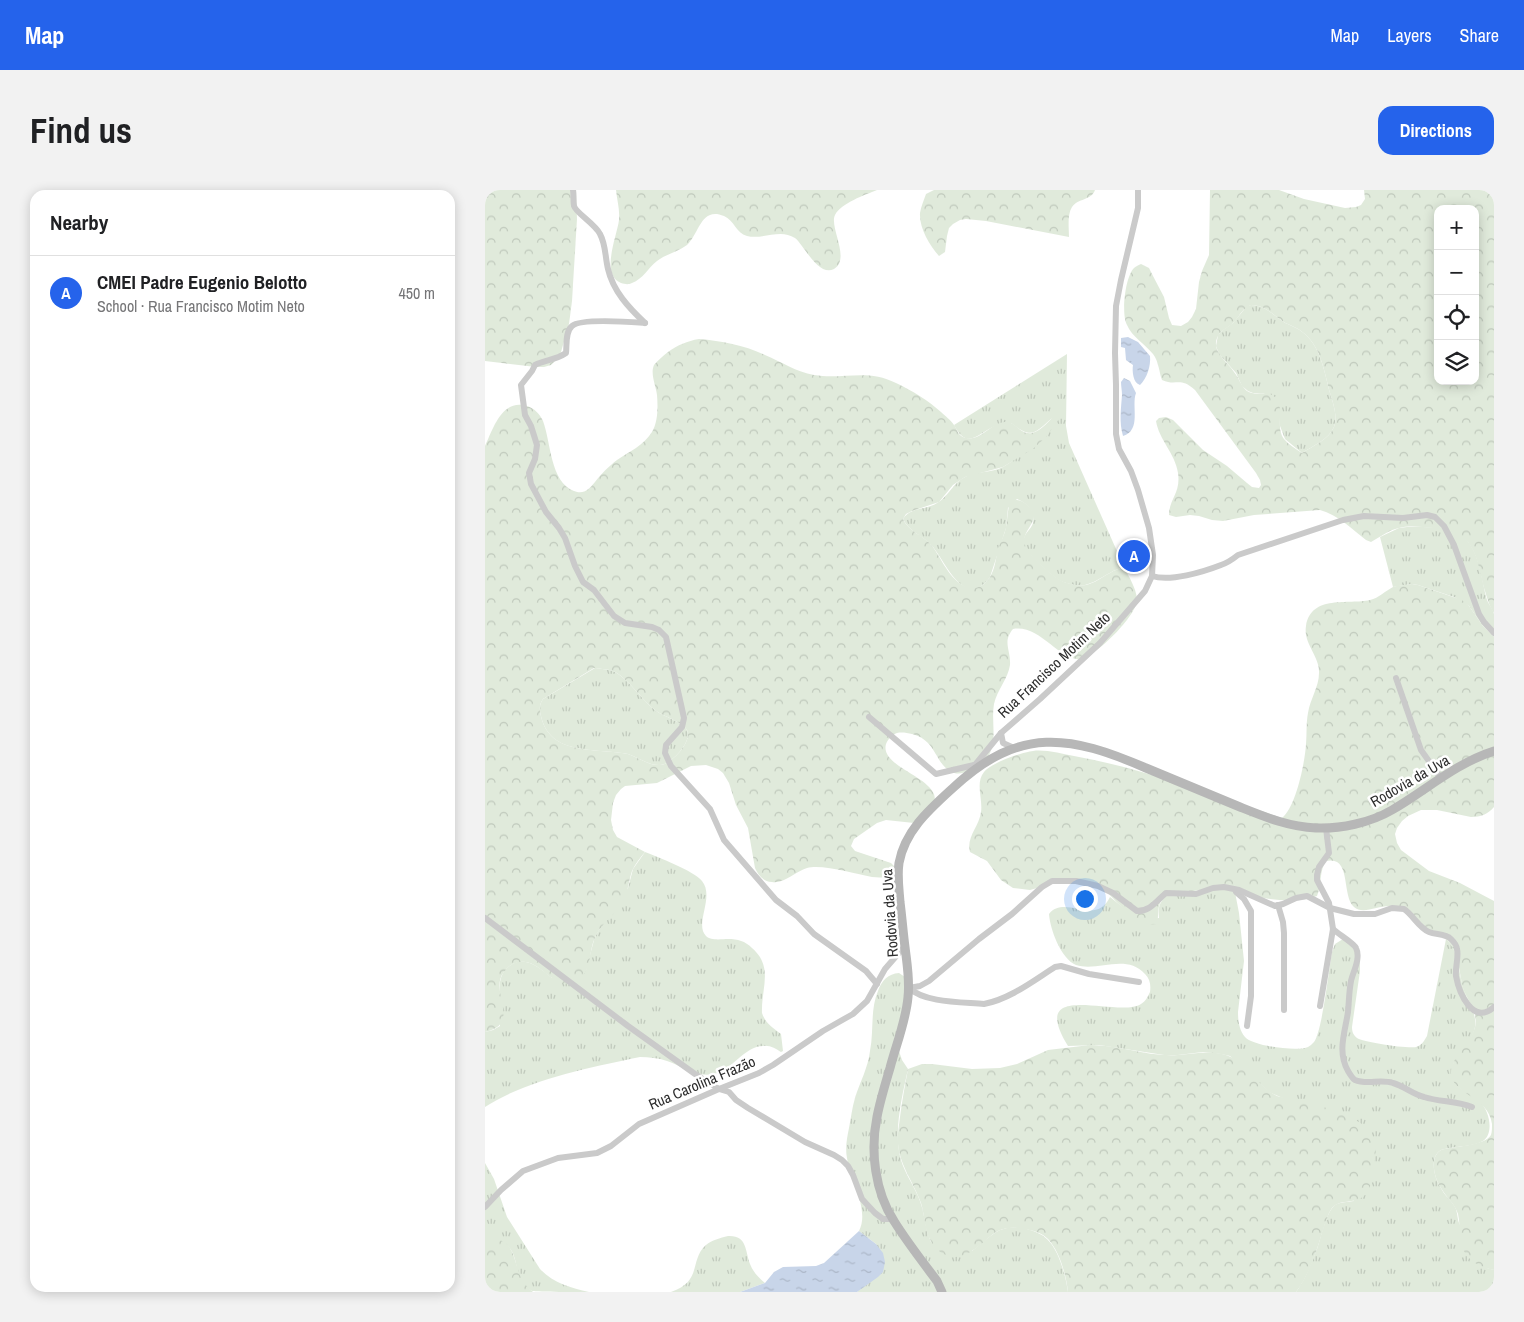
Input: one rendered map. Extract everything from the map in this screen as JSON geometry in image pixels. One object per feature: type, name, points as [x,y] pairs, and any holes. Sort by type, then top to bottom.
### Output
[{"type":"street","points":[[573,190],[574,206],[592,223],[602,238],[608,271],[617,289],[627,306],[645,323],[585,322],[572,326],[568,331],[566,353],[555,359],[535,364],[532,372],[521,385],[525,415],[537,445],[535,459],[529,473],[531,484],[546,512],[565,538],[583,582],[594,590],[614,616],[625,623],[637,626],[646,625],[659,630],[666,636],[684,718],[682,727],[666,745],[665,753],[671,766],[710,809],[724,840],[776,900],[797,916],[814,934],[866,971],[877,984]]},
{"type":"street","name":"Rua Francisco Motim Neto","points":[[967,775],[1001,732],[1100,644],[1145,591],[1152,576],[1153,555],[1149,528],[1138,490],[1131,471],[1119,449],[1116,434],[1116,306],[1138,208],[1138,190]]},
{"type":"street","points":[[1152,576],[1161,579],[1182,576],[1223,565],[1238,556],[1343,520],[1364,516],[1403,518],[1427,515],[1435,517],[1444,526],[1454,545],[1479,614],[1494,633]]},
{"type":"street","points":[[1396,678],[1421,750],[1441,778]]},
{"type":"street","points":[[869,717],[936,774],[974,765]]},
{"type":"street","points":[[1001,732],[1003,743],[1014,748]]},
{"type":"street","name":"Rodovia da Uva","points":[[942,1292],[937,1281],[893,1219],[883,1199],[876,1168],[875,1132],[877,1116],[905,1012],[909,988],[898,876],[899,863],[904,845],[917,823],[967,775],[993,757],[1014,748],[1049,742],[1085,745],[1123,758],[1271,819],[1295,826],[1326,828],[1355,824],[1390,812],[1441,778],[1494,751]]},
{"type":"street","points":[[1320,1006],[1333,929],[1330,908],[1317,880],[1319,867],[1329,852],[1326,828]]},
{"type":"street","points":[[909,988],[920,986],[929,981],[1012,914],[1042,887],[1052,881],[1062,880],[1098,886],[1137,911],[1147,910],[1166,893],[1196,894],[1219,887],[1234,889],[1278,905],[1307,896],[1330,908],[1365,915],[1375,914],[1392,908],[1403,909],[1429,932],[1451,939],[1457,949],[1456,975],[1463,996],[1470,1007],[1474,1011],[1484,1014],[1494,1007]]},
{"type":"street","points":[[1234,889],[1244,899],[1251,912],[1251,996],[1247,1026]]},
{"type":"street","points":[[1278,905],[1284,932],[1284,1010]]},
{"type":"street","points":[[485,918],[627,1026],[695,1074],[719,1089],[729,1092],[736,1100],[748,1108],[805,1142],[842,1160],[848,1166],[862,1199],[875,1214],[883,1219],[893,1219]]},
{"type":"street","points":[[1333,929],[1353,944],[1358,954],[1351,982],[1341,1054],[1349,1073],[1354,1079],[1363,1082],[1393,1082],[1423,1097],[1472,1107]]},
{"type":"street","name":"Rua Carolina Frazão","points":[[485,1207],[523,1171],[558,1158],[597,1153],[611,1146],[639,1124],[759,1073],[823,1031],[853,1014],[867,1001],[885,969],[905,946]]},
{"type":"street","points":[[909,988],[924,997],[983,1004],[991,1003],[1055,967],[1061,966],[1089,974],[1139,982]]},
{"type":"green space","points":[[485,190],[576,190],[577,219],[569,324],[561,352],[551,365],[536,367],[485,361]]},
{"type":"green space","points":[[616,190],[877,190],[848,203],[835,215],[834,220],[840,258],[839,264],[834,269],[822,269],[799,242],[789,235],[747,236],[740,232],[730,220],[716,214],[705,218],[687,245],[661,259],[639,279],[628,284],[621,283],[615,279],[612,272],[611,254],[619,220]]},
{"type":"green space","points":[[934,190],[1095,190],[1091,196],[1075,204],[1070,210],[1069,237],[966,219],[960,220],[949,228],[945,252],[939,256],[925,236],[920,218],[920,210],[926,194]]},
{"type":"green space","points":[[1210,190],[1279,190],[1304,199],[1345,208],[1361,205],[1365,199],[1364,190],[1494,190],[1494,613],[1488,601],[1471,546],[1465,539],[1447,530],[1411,526],[1403,527],[1392,530],[1371,542],[1339,519],[1320,510],[1254,515],[1223,521],[1190,515],[1176,517],[1169,515],[1178,486],[1178,473],[1174,459],[1160,434],[1156,421],[1159,418],[1166,417],[1173,420],[1203,450],[1227,466],[1252,487],[1259,488],[1261,485],[1256,473],[1195,390],[1185,384],[1162,380],[1155,357],[1132,333],[1125,320],[1126,287],[1134,268],[1141,264],[1149,268],[1164,297],[1172,325],[1181,326],[1188,322],[1196,309],[1202,271],[1209,255]],"holes":[[[1248,306],[1264,308],[1283,322],[1301,331],[1308,337],[1321,359],[1335,410],[1335,423],[1328,435],[1302,453],[1288,443],[1281,434],[1280,407],[1276,398],[1266,393],[1251,393],[1247,391],[1236,374],[1220,356],[1216,346],[1218,336]]]},
{"type":"green space","points":[[1247,306],[1264,308],[1283,322],[1301,331],[1313,344],[1321,359],[1335,410],[1335,423],[1328,435],[1302,453],[1285,439],[1280,426],[1280,413],[1264,393],[1253,393],[1242,386],[1236,373],[1219,354],[1216,346],[1218,335],[1233,323]]},
{"type":"green space","points":[[695,340],[716,341],[741,346],[807,374],[825,376],[865,375],[885,379],[908,389],[931,404],[951,421],[963,437],[974,438],[1005,422],[1009,422],[1024,432],[1032,433],[1057,416],[1059,419],[1046,437],[1034,448],[1003,467],[965,477],[953,485],[939,502],[912,511],[906,514],[903,519],[909,528],[932,545],[956,580],[968,587],[975,588],[985,583],[992,574],[998,548],[1003,538],[1011,501],[1021,501],[1026,504],[1034,515],[1024,539],[1025,545],[1045,569],[1063,581],[1086,585],[1124,567],[1135,591],[1137,599],[1135,606],[1124,624],[1106,643],[1081,659],[1065,655],[1032,632],[1023,629],[1013,629],[1007,642],[1010,660],[1009,670],[994,704],[992,747],[986,759],[970,770],[957,773],[946,769],[931,747],[920,737],[912,734],[897,733],[890,737],[886,744],[886,751],[890,758],[929,787],[934,794],[935,805],[914,823],[886,820],[877,823],[854,839],[851,846],[855,851],[891,863],[894,866],[894,871],[887,876],[872,877],[830,868],[814,867],[807,868],[781,881],[769,882],[764,879],[755,868],[748,828],[736,805],[729,783],[718,769],[706,765],[691,766],[657,783],[625,786],[616,795],[613,803],[611,820],[613,830],[617,837],[645,852],[632,871],[624,900],[597,934],[592,945],[585,973],[582,978],[569,984],[561,983],[528,962],[511,965],[500,980],[503,1006],[502,1022],[496,1028],[485,1032],[485,446],[495,424],[505,411],[511,406],[530,407],[537,412],[543,421],[552,460],[560,479],[574,491],[586,491],[611,465],[649,437],[654,428],[657,414],[654,365],[672,350]],"holes":[[[594,668],[611,670],[618,674],[655,710],[685,727],[688,735],[687,740],[675,757],[665,764],[652,764],[628,754],[566,745],[556,740],[548,732],[540,712],[540,704],[543,699]]]},
{"type":"green space","points":[[1067,354],[1066,426],[1069,443],[1124,567],[1085,585],[1065,583],[1059,580],[1039,563],[1026,548],[1024,537],[1032,526],[1033,515],[1027,505],[1017,499],[1008,508],[1006,528],[990,577],[981,586],[972,589],[964,587],[950,572],[933,547],[909,527],[903,519],[910,512],[933,505],[941,500],[965,477],[1003,467],[1023,452],[1052,418],[1037,431],[1028,433],[1011,423],[998,425],[969,439],[959,433],[954,425]]},
{"type":"green space","points":[[1399,528],[1455,531],[1467,540],[1476,555],[1487,600],[1494,614],[1494,637],[1483,626],[1469,606],[1454,597],[1412,584],[1393,587],[1380,537]]},
{"type":"green space","points":[[1412,584],[1462,600],[1494,637],[1494,807],[1484,815],[1475,817],[1437,810],[1421,810],[1402,821],[1395,834],[1401,850],[1429,871],[1460,883],[1494,901],[1494,1270],[1476,1263],[1464,1251],[1458,1214],[1438,1184],[1434,1168],[1435,1157],[1441,1150],[1482,1141],[1491,1135],[1492,1130],[1489,1115],[1484,1107],[1457,1086],[1451,1073],[1457,1056],[1472,1035],[1476,1021],[1463,988],[1457,957],[1446,939],[1428,931],[1395,907],[1386,906],[1362,910],[1354,907],[1350,901],[1343,870],[1340,864],[1334,861],[1326,861],[1324,865],[1317,896],[1302,900],[1276,900],[1252,895],[1235,887],[1178,893],[1162,899],[1159,906],[1157,924],[1149,925],[1130,914],[1101,886],[1066,880],[1030,890],[1013,888],[1001,880],[987,861],[970,852],[969,847],[981,812],[981,776],[993,765],[1007,758],[1037,751],[1059,753],[1127,768],[1179,783],[1282,818],[1292,804],[1299,784],[1305,752],[1308,713],[1319,678],[1319,667],[1307,639],[1306,626],[1309,616],[1315,609],[1323,605],[1370,600],[1393,587]]},
{"type":"green space","points":[[595,668],[611,670],[618,674],[655,710],[685,727],[688,735],[687,740],[675,757],[665,764],[652,764],[628,754],[566,745],[556,740],[548,732],[540,712],[540,704],[543,699]]},
{"type":"green space","points":[[645,852],[684,869],[702,881],[705,887],[706,902],[702,925],[703,931],[708,938],[741,941],[759,955],[765,970],[762,1004],[763,1017],[781,1034],[783,1051],[781,1052],[768,1046],[756,1047],[721,1072],[708,1075],[690,1071],[664,1060],[640,1057],[581,1070],[539,1082],[520,1089],[485,1107],[485,1032],[500,1026],[500,982],[503,973],[507,968],[519,962],[531,963],[552,978],[586,970],[597,933],[628,888],[633,869]]},
{"type":"green space","points":[[1234,887],[1244,961],[1238,1012],[1239,1025],[1245,1037],[1256,1043],[1295,1049],[1309,1047],[1314,1042],[1320,1026],[1332,952],[1335,944],[1343,939],[1348,940],[1360,955],[1360,971],[1352,1027],[1355,1036],[1361,1040],[1386,1045],[1418,1046],[1423,1043],[1427,1036],[1446,939],[1451,944],[1475,1022],[1472,1037],[1453,1064],[1457,1086],[1480,1102],[1488,1116],[1490,1128],[1483,1141],[1441,1150],[1435,1157],[1434,1168],[1438,1184],[1455,1207],[1463,1231],[1487,1268],[1494,1270],[1494,1292],[1296,1292],[1310,1266],[1326,1219],[1332,1208],[1339,1203],[1354,1201],[1285,1099],[1269,1092],[1230,1056],[1203,1052],[1164,1055],[1099,1045],[1068,1046],[1058,1025],[1058,1013],[1067,1007],[1080,1005],[1130,1007],[1141,1004],[1150,992],[1150,985],[1145,974],[1129,965],[1112,964],[1085,967],[1071,962],[1057,943],[1049,914],[1063,907],[1097,910],[1104,906],[1110,897],[1139,920],[1159,918],[1159,906],[1166,896]]},
{"type":"green space","points":[[899,973],[908,979],[899,1051],[908,1069],[899,1114],[899,1149],[907,1175],[920,1201],[931,1242],[972,1251],[993,1234],[1003,1229],[1017,1227],[1039,1233],[1045,1237],[1055,1250],[1064,1272],[1068,1292],[857,1292],[863,1287],[876,1244],[859,1231],[862,1223],[861,1204],[847,1158],[847,1139],[854,1102],[869,1057],[876,998],[884,981],[889,976]]},
{"type":"green space","points":[[1090,1045],[1167,1055],[1218,1053],[1231,1057],[1244,1066],[1264,1087],[1277,1096],[1317,1105],[1347,1115],[1369,1131],[1375,1141],[1376,1150],[1373,1176],[1369,1189],[1364,1196],[1356,1200],[1339,1203],[1332,1208],[1327,1217],[1312,1264],[1296,1292],[1068,1292],[1064,1271],[1052,1244],[1040,1233],[1021,1228],[1008,1228],[998,1231],[971,1251],[960,1256],[947,1256],[934,1246],[927,1234],[921,1203],[899,1152],[898,1134],[908,1069],[922,1064],[972,1069],[1000,1068],[1017,1064],[1048,1050]]},
{"type":"green space","points":[[485,1163],[494,1179],[507,1217],[540,1269],[556,1281],[569,1287],[589,1292],[532,1291],[524,1285],[513,1252],[508,1246],[499,1242],[485,1240]]},
{"type":"green space","points":[[734,1236],[742,1241],[751,1267],[756,1275],[765,1283],[740,1292],[671,1292],[688,1282],[698,1257],[706,1245],[713,1240]]},
{"type":"green space","points":[[485,1240],[500,1240],[509,1246],[522,1279],[533,1292],[485,1292]]},
{"type":"water","points":[[1128,337],[1138,342],[1150,356],[1148,372],[1140,385],[1134,379],[1133,365],[1126,360],[1125,348],[1121,347],[1121,338]]},
{"type":"water","points":[[1124,378],[1130,381],[1136,393],[1134,423],[1129,433],[1123,436],[1121,382]]},
{"type":"water","points":[[859,1231],[876,1244],[883,1253],[885,1262],[883,1272],[857,1292],[740,1292],[765,1283],[774,1272],[783,1267],[816,1266],[824,1263]]},
{"type":"place","name":"CMEI Padre Eugenio Belotto","points":[[1134,556]]}]
